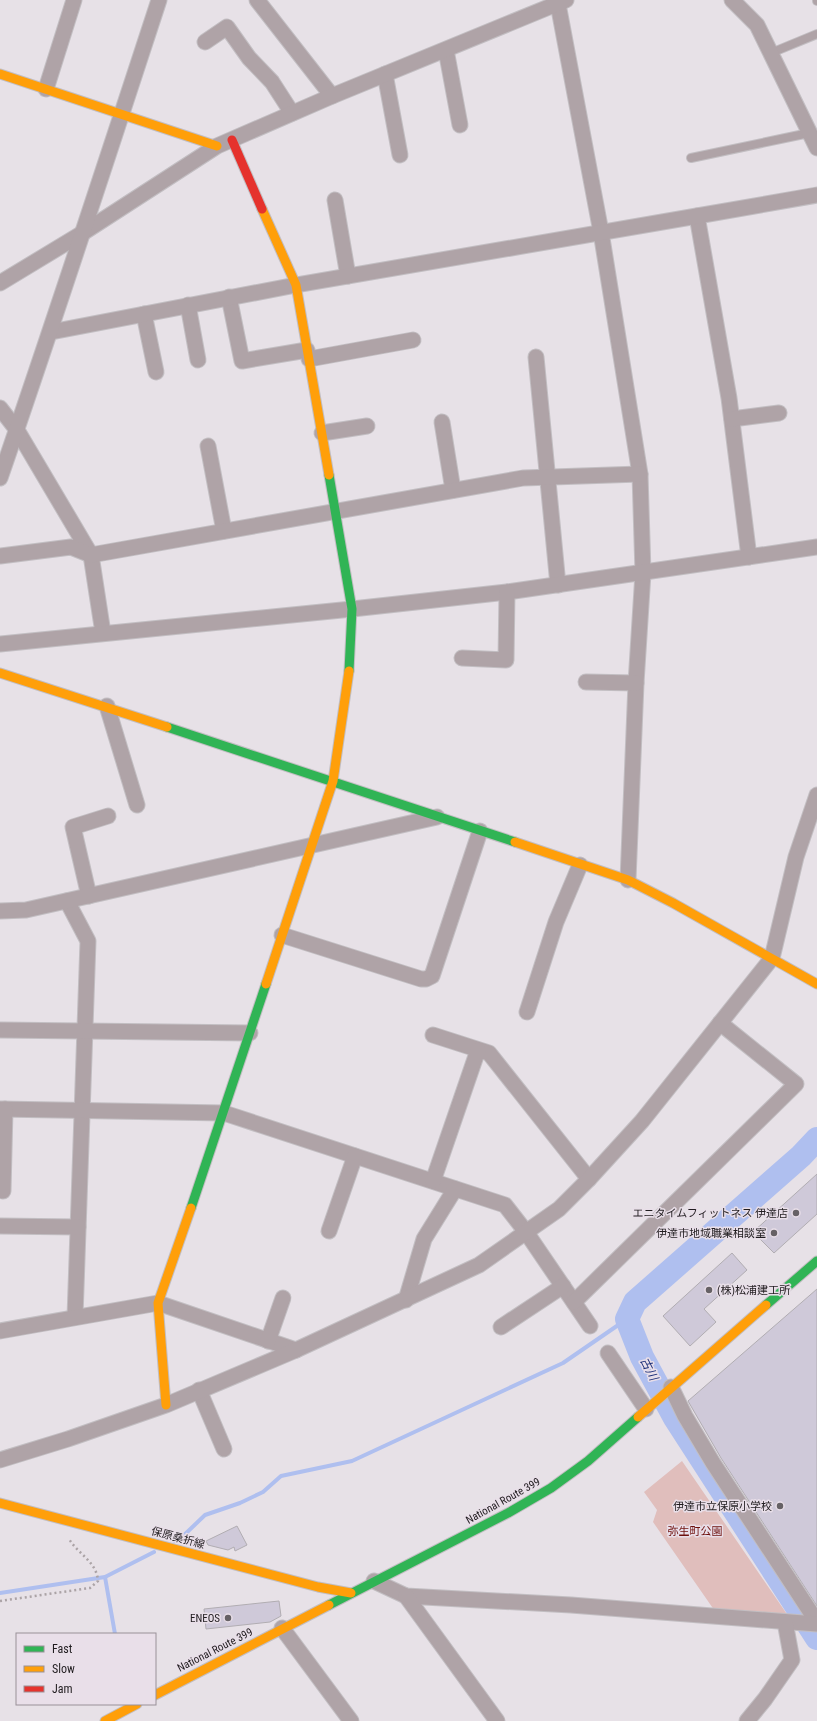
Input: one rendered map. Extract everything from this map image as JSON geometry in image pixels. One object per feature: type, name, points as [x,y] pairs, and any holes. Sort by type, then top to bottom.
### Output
[{"type":"main road","points":[[0,74],[217,146]]},
{"type":"main road","points":[[166,1405],[158,1303],[224,1113],[310,847],[333,781],[348,674],[352,610],[296,285],[232,140]]},
{"type":"main road","points":[[0,673],[107,706],[628,880],[673,903],[817,984]]},
{"type":"main road","name":"National Route 399","points":[[156,1694],[282,1628],[508,1513],[551,1488],[588,1461],[817,1261]]},
{"type":"main road","name":"保原桑折線","points":[[0,1503],[318,1587],[351,1593]]},
{"type":"main road","points":[[105,1721],[135,1705]]},
{"type":"street","points":[[46,89],[74,0]]},
{"type":"street","points":[[0,478],[51,332],[81,234],[160,0]]},
{"type":"street","points":[[257,0],[332,96]]},
{"type":"street","points":[[732,0],[757,25],[817,148]]},
{"type":"street","points":[[0,284],[81,234],[217,146],[332,96],[563,2],[640,474],[643,573],[636,683],[628,880]]},
{"type":"street","points":[[204,42],[227,27],[249,58],[272,82],[292,114]]},
{"type":"street","points":[[446,50],[460,125]]},
{"type":"street","points":[[385,74],[400,155]]},
{"type":"street","points":[[51,332],[229,297],[817,194]]},
{"type":"street","points":[[335,200],[348,276]]},
{"type":"street","points":[[697,216],[732,419],[749,557]]},
{"type":"street","points":[[229,297],[242,361],[308,355],[413,340]]},
{"type":"street","points":[[188,305],[198,360]]},
{"type":"street","points":[[144,314],[156,372]]},
{"type":"street","points":[[536,357],[558,585]]},
{"type":"street","points":[[0,408],[17,430],[91,555],[103,633]]},
{"type":"street","points":[[732,419],[778,413]]},
{"type":"street","points":[[442,422],[453,490]]},
{"type":"street","points":[[322,433],[367,426]]},
{"type":"street","points":[[208,446],[224,531]]},
{"type":"street","points":[[0,556],[71,547],[91,555],[523,478],[640,474]]},
{"type":"street","points":[[0,644],[352,610],[506,592],[817,547]]},
{"type":"street","points":[[462,658],[506,660],[506,592]]},
{"type":"street","points":[[586,682],[636,683]]},
{"type":"street","points":[[107,706],[137,805]]},
{"type":"street","points":[[0,1460],[68,1439],[166,1405],[296,1350],[479,1265],[558,1209],[589,1179],[642,1121],[772,958],[796,857],[817,795]]},
{"type":"street","points":[[89,896],[73,827],[108,816]]},
{"type":"street","points":[[0,911],[26,910],[310,847],[437,817]]},
{"type":"street","points":[[282,935],[421,979],[426,979],[432,976],[480,831]]},
{"type":"street","points":[[527,1012],[556,922],[580,864]]},
{"type":"street","points":[[67,901],[88,941],[75,1317]]},
{"type":"street","points":[[574,1302],[796,1084],[720,1023]]},
{"type":"street","points":[[0,1030],[250,1033]]},
{"type":"street","points":[[433,1035],[489,1053],[589,1179]]},
{"type":"street","points":[[433,1181],[478,1050]]},
{"type":"street","points":[[3,1191],[3,1109],[224,1113],[505,1205],[526,1232],[590,1326]]},
{"type":"street","points":[[329,1231],[355,1156]]},
{"type":"street","points":[[406,1300],[424,1239],[455,1189]]},
{"type":"street","points":[[0,1226],[78,1227]]},
{"type":"street","points":[[501,1327],[563,1286]]},
{"type":"street","points":[[268,1341],[283,1298]]},
{"type":"street","points":[[0,1331],[158,1303],[296,1350]]},
{"type":"street","points":[[608,1353],[651,1405]]},
{"type":"street","points":[[669,1389],[712,1462],[815,1623]]},
{"type":"street","points":[[199,1390],[224,1449]]},
{"type":"street","points":[[374,1581],[406,1596],[571,1605],[815,1623]]},
{"type":"street","points":[[406,1596],[497,1721]]},
{"type":"street","points":[[747,1721],[765,1699],[792,1660],[789,1622]]},
{"type":"street","points":[[282,1628],[351,1721]]},
{"type":"lane","points":[[770,53],[817,34]]},
{"type":"lane","points":[[691,158],[809,133]]},
{"type":"path","points":[[0,1601],[95,1586],[98,1581],[98,1574],[90,1561],[74,1546],[69,1539],[65,1520]]},
{"type":"green space","name":"弥生町公園","points":[[682,1461],[793,1623],[719,1617],[653,1522],[657,1510],[644,1492]]},
{"type":"building","points":[[817,1174],[817,1214],[774,1253],[753,1232]]},
{"type":"building","name":"(株)松浦建工所","points":[[732,1253],[747,1270],[704,1309],[716,1322],[690,1346],[663,1316]]},
{"type":"building","name":"伊達市立保原小学校","points":[[817,1289],[817,1606],[721,1458],[688,1401]]},
{"type":"building","points":[[237,1526],[247,1545],[235,1551],[234,1547],[228,1550],[208,1545],[206,1541]]},
{"type":"building","points":[[279,1601],[281,1616],[270,1622],[206,1629],[204,1609]]},
{"type":"waterway","name":"古川","points":[[817,1139],[801,1156],[635,1302],[627,1319],[642,1357],[675,1418],[817,1638]]},
{"type":"waterway","points":[[174,1541],[181,1538],[205,1515],[240,1503],[263,1492],[281,1476],[352,1461],[563,1363],[627,1319]]},
{"type":"waterway","points":[[0,1593],[105,1577],[154,1552]]},
{"type":"waterway","points":[[105,1577],[115,1633]]},
{"type":"traffic: fast","points":[[329,475],[352,609],[349,671]]},
{"type":"traffic: fast","points":[[167,727],[515,842]]},
{"type":"traffic: fast","points":[[191,1208],[266,984]]},
{"type":"traffic: fast","points":[[766,1305],[817,1261]]},
{"type":"traffic: fast","points":[[329,1605],[508,1513],[551,1488],[588,1461],[638,1417]]},
{"type":"traffic: slow","points":[[0,74],[217,146]]},
{"type":"traffic: slow","points":[[262,209],[296,285],[329,475]]},
{"type":"traffic: slow","points":[[266,984],[333,781],[349,671]]},
{"type":"traffic: slow","points":[[0,673],[167,727]]},
{"type":"traffic: slow","points":[[515,842],[628,880],[673,903],[817,984]]},
{"type":"traffic: slow","points":[[166,1405],[158,1303],[191,1208]]},
{"type":"traffic: slow","points":[[638,1417],[766,1305]]},
{"type":"traffic: slow","points":[[0,1503],[318,1587],[351,1593]]},
{"type":"traffic: slow","points":[[156,1694],[329,1605]]},
{"type":"traffic: slow","points":[[105,1721],[135,1705]]},
{"type":"traffic: jam","points":[[232,140],[262,209]]},
{"type":"place","name":"エニタイムフィットネス 伊達店","points":[[796,1213]]},
{"type":"place","name":"伊達市地域職業相談室","points":[[774,1233]]},
{"type":"place","name":"(株)松浦建工所","points":[[709,1290]]},
{"type":"place","name":"伊達市立保原小学校","points":[[780,1506]]},
{"type":"place","name":"ENEOS","points":[[228,1618]]}]
